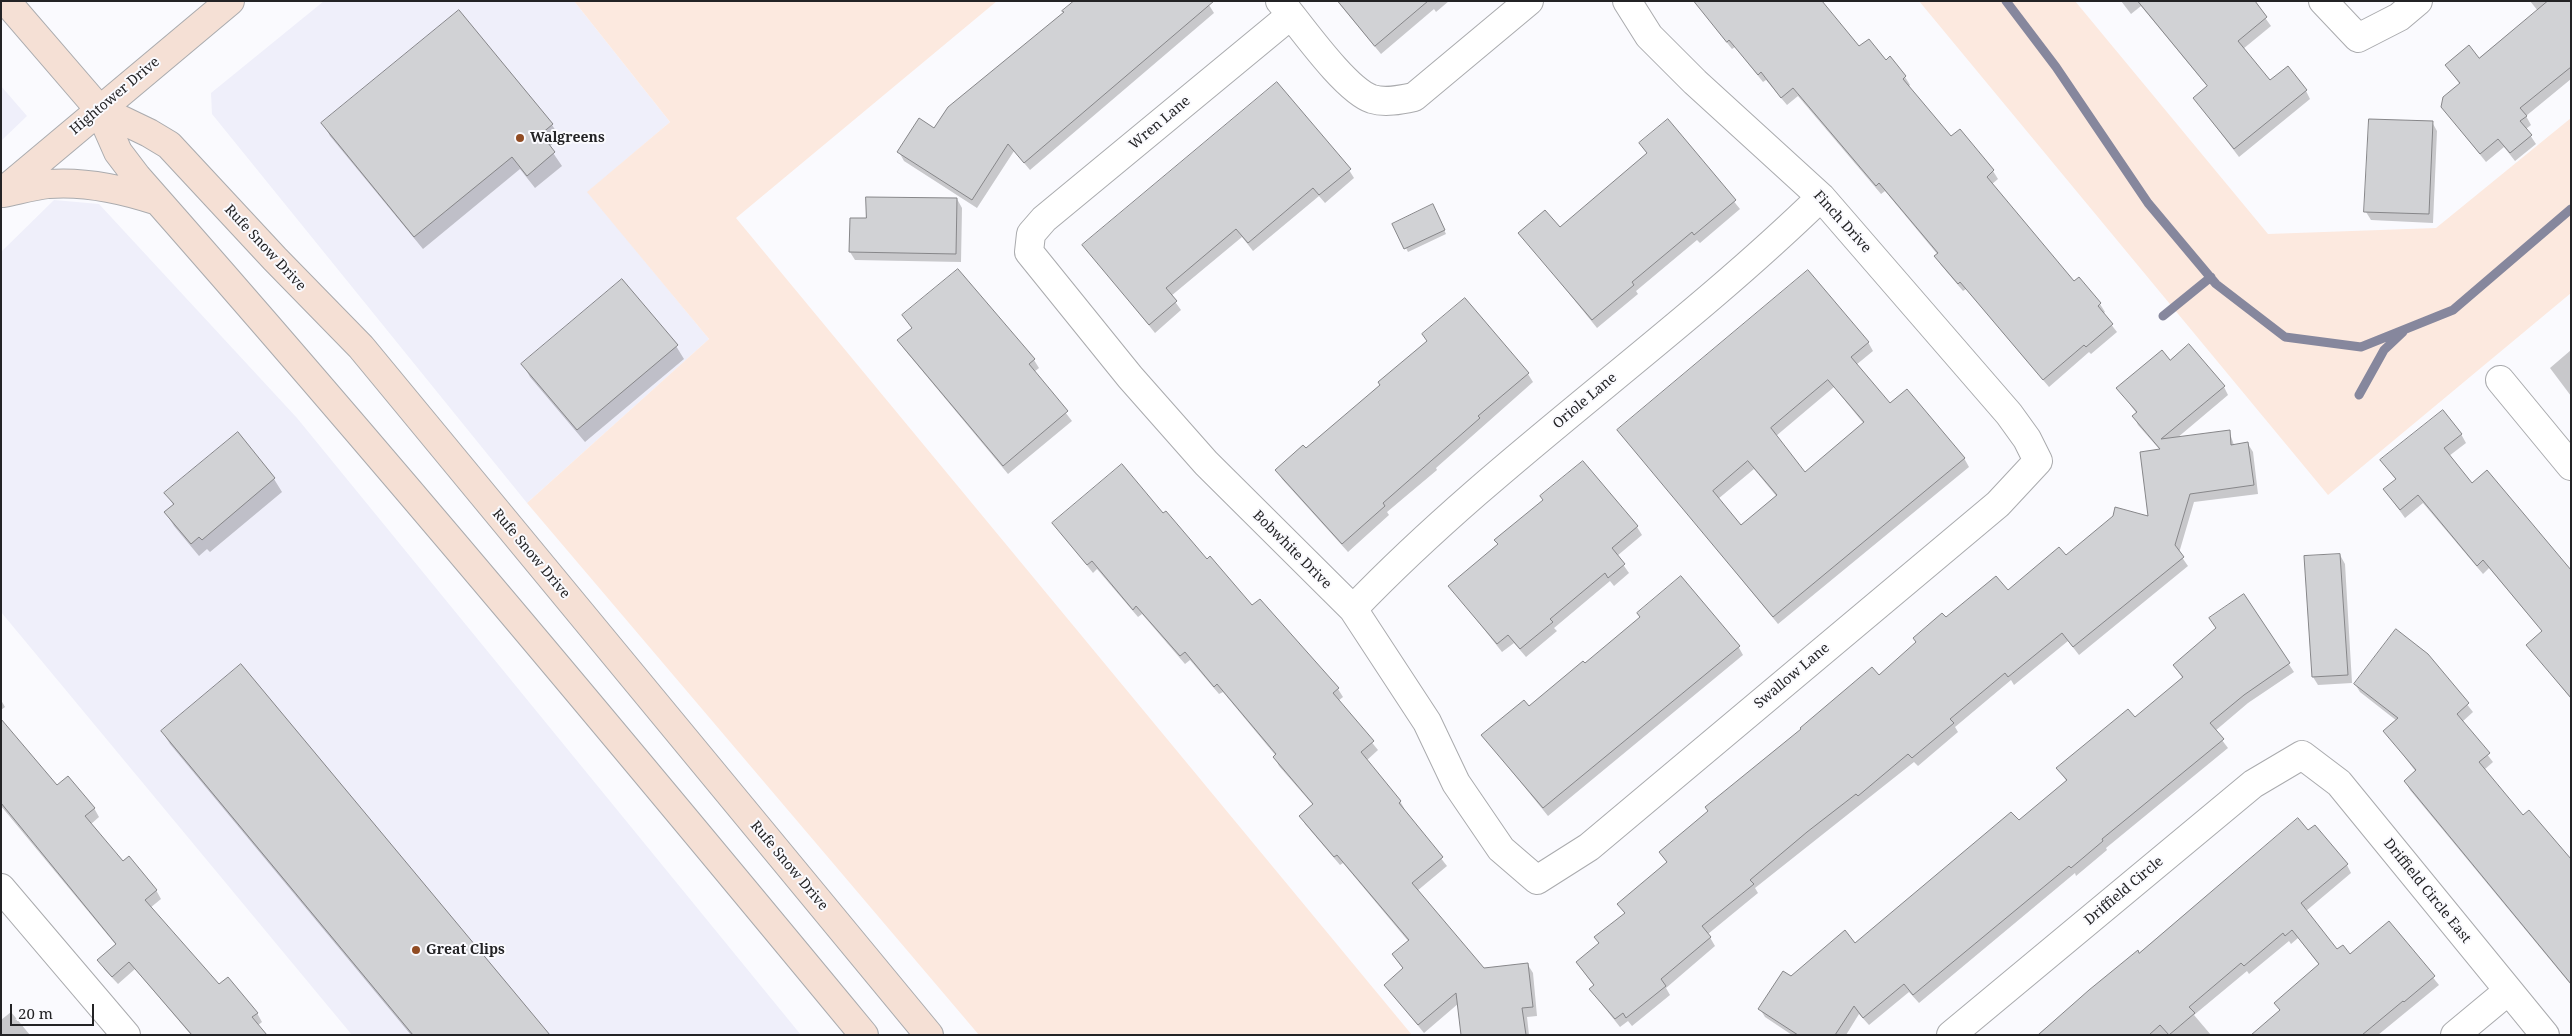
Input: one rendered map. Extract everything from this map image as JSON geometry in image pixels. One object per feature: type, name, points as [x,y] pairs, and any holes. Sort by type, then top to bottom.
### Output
[{"type":"main road","name":"Rufe Snow Drive","points":[[6,1],[99,109],[118,152],[158,201],[564,673],[864,1035]]},
{"type":"main road","name":"Hightower Drive","points":[[1,193],[230,1]]},
{"type":"main road","name":"Rufe Snow Drive","points":[[99,109],[149,132],[168,145],[275,259],[362,347],[929,1035]]},
{"type":"main road","points":[[1,193],[49,184],[80,185],[131,192],[158,201]]},
{"type":"street","points":[[1285,8],[1352,88],[1372,99],[1397,101],[1414,97],[1529,1]]},
{"type":"street","name":"Finch Drive","points":[[1627,1],[1649,36],[1695,82],[1821,197],[2009,414],[2027,438],[2038,461]]},
{"type":"street","points":[[2323,1],[2358,38],[2399,17],[2418,1]]},
{"type":"street","name":"Wren Lane","points":[[1031,234],[1044,219],[1285,8]]},
{"type":"street","name":"Oriole Lane","points":[[1353,609],[1380,581],[1512,462],[1759,255],[1821,197]]},
{"type":"street","name":"Bobwhite Drive","points":[[1031,234],[1030,252],[1130,377],[1213,471],[1353,609],[1428,722],[1456,783],[1501,849],[1537,880]]},
{"type":"street","points":[[2500,380],[2571,466]]},
{"type":"street","name":"Swallow Lane","points":[[1537,880],[1596,841],[1998,504],[2038,461]]},
{"type":"street","name":"Driffield Circle East","points":[[2302,755],[2339,783],[2545,1035]]},
{"type":"street","name":"Driffield Circle","points":[[1951,1035],[2253,784],[2302,755]]},
{"type":"street","points":[[1,888],[10,917],[126,1035]]},
{"type":"street","points":[[2454,1035],[2508,991]]},
{"type":"shaded area","points":[[324,1],[574,1],[670,122],[588,192],[709,339],[527,503],[212,114],[211,93]]},
{"type":"shaded area","points":[[574,1],[997,1],[736,218],[1412,1035],[979,1035],[527,503],[709,339],[587,192],[670,122]]},
{"type":"shaded area","points":[[1919,1],[2075,1],[2268,234],[2436,228],[2571,118],[2571,293],[2328,495]]},
{"type":"shaded area","points":[[1,86],[27,116],[1,141]]},
{"type":"shaded area","points":[[54,200],[99,204],[297,418],[801,1035],[352,1035],[1,612],[1,252]]},
{"type":"building","points":[[1074,1],[1214,1],[1024,163],[1008,144],[972,200],[897,152],[919,118],[934,128],[948,107],[1064,12],[1062,11]]},
{"type":"building","points":[[1338,1],[1428,1],[1375,46]]},
{"type":"building","points":[[1694,1],[1822,1],[1859,46],[1869,39],[1886,60],[1890,56],[1906,76],[1903,79],[1951,136],[1960,129],[1994,170],[1987,177],[2074,281],[2079,277],[2101,303],[2098,306],[2113,324],[2086,347],[2084,345],[2043,380],[1960,282],[1958,284],[1934,256],[1938,253],[1879,183],[1876,186],[1793,88],[1781,98],[1761,72],[1758,75],[1729,40],[1727,42]]},
{"type":"building","points":[[2138,1],[2255,1],[2267,17],[2238,41],[2270,80],[2288,66],[2307,90],[2234,149],[2193,98],[2207,86]]},
{"type":"building","points":[[2548,1],[2571,1],[2571,67],[2520,108],[2527,116],[2520,121],[2532,135],[2510,153],[2498,139],[2480,154],[2441,107],[2443,97],[2460,83],[2445,65],[2469,45],[2479,58]]},
{"type":"building","name":"Walgreens","points":[[459,10],[553,124],[541,134],[555,152],[527,176],[512,157],[414,237],[321,123]]},
{"type":"building","points":[[1277,82],[1351,169],[1319,195],[1313,188],[1248,243],[1236,229],[1166,288],[1177,301],[1149,325],[1082,245]]},
{"type":"building","points":[[1668,119],[1736,200],[1694,235],[1692,232],[1632,282],[1634,285],[1592,320],[1518,233],[1545,210],[1560,227],[1647,153],[1639,143]]},
{"type":"building","points":[[2369,119],[2433,121],[2429,214],[2364,212]]},
{"type":"building","points":[[866,197],[957,198],[956,254],[849,252],[850,218],[866,218]]},
{"type":"building","points":[[1433,204],[1445,230],[1404,249],[1392,224]]},
{"type":"building","points":[[958,269],[1035,359],[1029,364],[1068,411],[1003,466],[897,340],[912,328],[902,315]]},
{"type":"building","points":[[1808,270],[1869,342],[1851,357],[1890,403],[1907,389],[1965,458],[1773,617],[1617,430]],"holes":[[[1828,380],[1864,422],[1805,472],[1771,428]],[[1748,461],[1777,495],[1741,525],[1713,491]]]},
{"type":"building","points":[[622,279],[678,345],[577,430],[521,364]]},
{"type":"building","points":[[1465,298],[1529,373],[1478,416],[1480,418],[1383,503],[1385,506],[1342,544],[1275,470],[1303,445],[1306,448],[1380,385],[1378,382],[1427,341],[1422,334]]},
{"type":"building","points":[[2189,344],[2225,386],[2161,439],[2230,430],[2231,445],[2248,442],[2254,485],[2190,494],[2175,545],[2184,557],[2073,647],[2062,633],[2008,677],[2005,673],[1950,719],[1954,723],[1912,758],[1908,754],[1858,796],[1856,794],[1807,832],[1750,880],[1754,884],[1702,926],[1711,937],[1661,979],[1666,986],[1626,1018],[1623,1013],[1615,1019],[1589,989],[1594,985],[1576,962],[1599,943],[1594,937],[1625,913],[1617,904],[1667,862],[1659,852],[1708,811],[1705,807],[1801,729],[1872,667],[1879,675],[1916,642],[1913,638],[1942,613],[1946,617],[1996,576],[2008,590],[2059,547],[2066,555],[2113,516],[2115,507],[2148,516],[2140,452],[2160,449],[2132,416],[2137,412],[2116,388],[2162,350],[2170,360]]},
{"type":"building","points":[[2443,410],[2462,434],[2444,448],[2472,483],[2487,470],[2571,570],[2571,698],[2526,645],[2542,631],[2483,560],[2477,566],[2418,495],[2400,510],[2383,489],[2396,479],[2380,460]]},
{"type":"building","points":[[238,432],[275,478],[202,540],[199,537],[191,544],[164,512],[174,504],[164,493]]},
{"type":"building","points":[[1583,461],[1638,526],[1612,548],[1625,564],[1608,578],[1605,573],[1550,619],[1553,622],[1520,649],[1508,635],[1497,644],[1448,586],[1498,544],[1494,540],[1543,500],[1540,496]]},
{"type":"building","points":[[1122,464],[1163,513],[1166,511],[1207,559],[1210,556],[1252,605],[1260,599],[1339,688],[1333,693],[1374,741],[1361,752],[1443,857],[1412,883],[1484,968],[1528,963],[1533,1007],[1522,1008],[1526,1035],[1461,1035],[1456,993],[1418,1025],[1384,985],[1403,968],[1392,954],[1409,940],[1337,855],[1334,857],[1299,816],[1313,804],[1273,757],[1276,754],[1217,684],[1214,687],[1185,652],[1180,656],[1136,606],[1133,610],[1092,561],[1087,565],[1052,523]]},
{"type":"building","points":[[2340,554],[2348,675],[2312,677],[2304,556]]},
{"type":"building","points":[[1681,576],[1740,646],[1543,808],[1481,735],[1524,700],[1529,706],[1583,661],[1585,663],[1640,617],[1637,613]]},
{"type":"building","points":[[2244,594],[2290,663],[2244,695],[2210,723],[2224,739],[2102,839],[2103,841],[2071,868],[2069,866],[1913,995],[1904,984],[1863,1018],[1854,1006],[1835,1035],[1798,1035],[1758,1009],[1783,971],[1791,976],[1845,930],[1855,943],[2011,812],[2019,820],[2067,780],[2056,768],[2128,709],[2135,717],[2183,677],[2173,665],[2216,628],[2209,618]]},
{"type":"building","points":[[2396,629],[2428,654],[2469,703],[2457,714],[2490,753],[2479,762],[2523,815],[2529,810],[2571,859],[2571,984],[2404,781],[2416,770],[2383,731],[2398,718],[2354,684]]},
{"type":"building","points":[[241,664],[550,1035],[413,1035],[161,731]]},
{"type":"building","points":[[1,719],[57,785],[68,776],[95,808],[85,816],[123,861],[129,856],[157,890],[145,900],[219,984],[228,977],[258,1013],[252,1017],[267,1035],[192,1035],[129,962],[112,977],[97,960],[116,944],[1,803]]},
{"type":"building","points":[[2298,818],[2308,830],[2315,825],[2348,864],[2301,903],[2337,949],[2343,945],[2350,954],[2389,921],[2435,976],[2404,1002],[2362,1035],[2251,1035],[2280,1010],[2274,1003],[2319,964],[2292,930],[2285,936],[2283,933],[2244,966],[2241,963],[2189,1007],[2195,1013],[2169,1035],[2160,1025],[2149,1035],[2038,1035],[2089,990],[2138,950],[2139,953]]},
{"type":"waterway","points":[[2006,1],[2056,67],[2148,203],[2216,284],[2285,337],[2361,347],[2453,310],[2571,209]]},
{"type":"waterway","points":[[2163,316],[2211,277]]},
{"type":"waterway","points":[[2359,395],[2384,350],[2403,332]]},
{"type":"place","name":"Walgreens","points":[[520,138]]},
{"type":"place","name":"Great Clips","points":[[416,950]]}]
